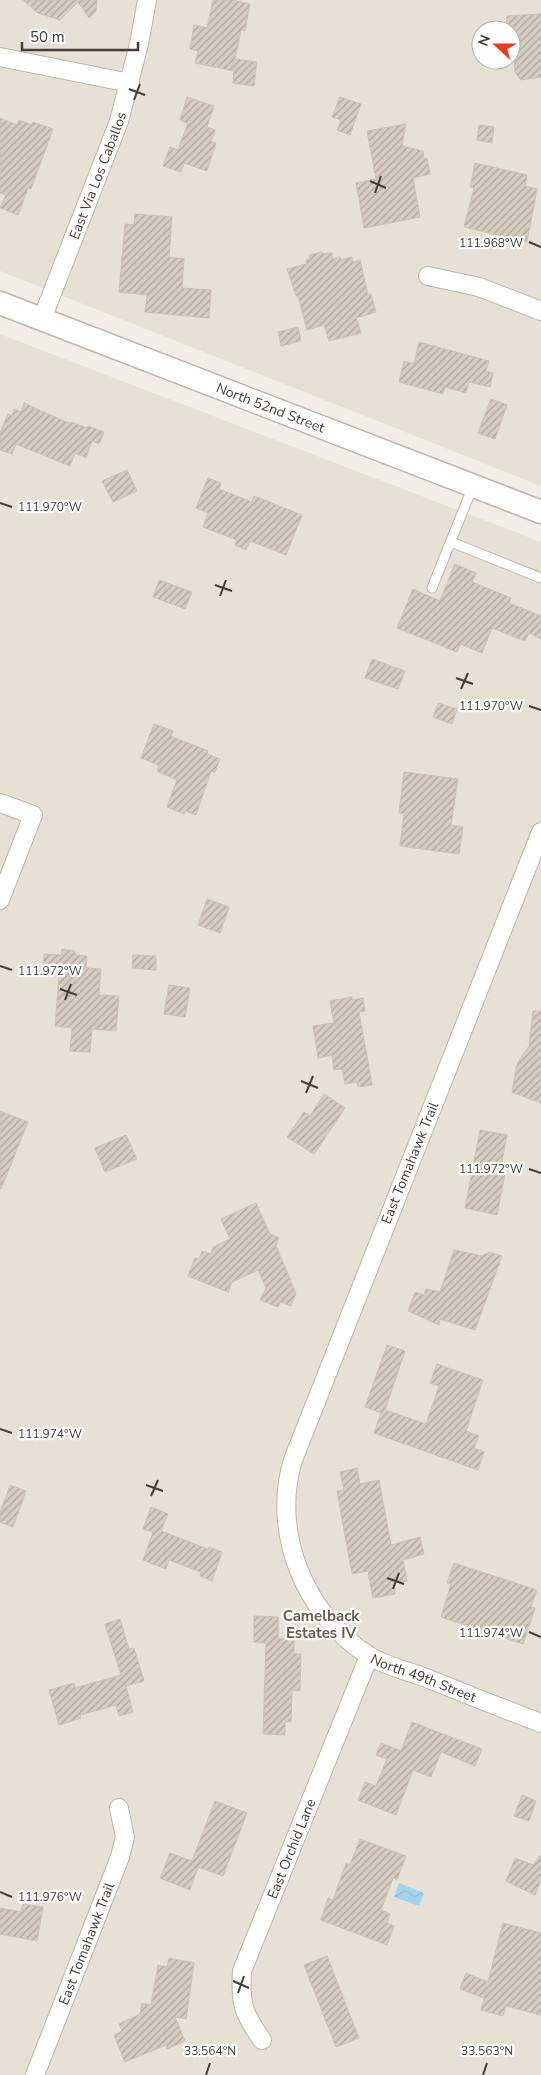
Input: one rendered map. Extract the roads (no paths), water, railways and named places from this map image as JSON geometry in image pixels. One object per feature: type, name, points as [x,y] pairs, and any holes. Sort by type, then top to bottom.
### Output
[{"type":"street","name":"East Via Los Caballos","points":[[42,319],[118,121],[130,83],[147,0]]},
{"type":"street","points":[[0,57],[130,83]]},
{"type":"street","points":[[428,276],[479,287],[541,311]]},
{"type":"street","name":"North 52nd Street","points":[[0,303],[541,512]]},
{"type":"street","points":[[0,803],[33,815],[0,900]]},
{"type":"street","name":"East Tomahawk Trail","points":[[285,1496],[293,1460],[541,832]]},
{"type":"street","name":"North 49th Street","points":[[285,1496],[290,1545],[298,1569],[313,1600],[338,1630],[368,1656],[541,1723]]},
{"type":"street","name":"East Orchid Lane","points":[[262,2040],[247,2020],[240,1994],[242,1971],[368,1656]]},
{"type":"street","name":"East Tomahawk Trail","points":[[35,2075],[120,1857],[125,1837],[119,1808]]},
{"type":"lane","points":[[432,588],[473,486]]},
{"type":"lane","points":[[451,542],[541,578]]},
{"type":"water","points":[[399,1883],[424,1893],[419,1906],[394,1897]]},
{"type":"district","name":"Camelback Estates IV","points":[[321,1624]]}]
